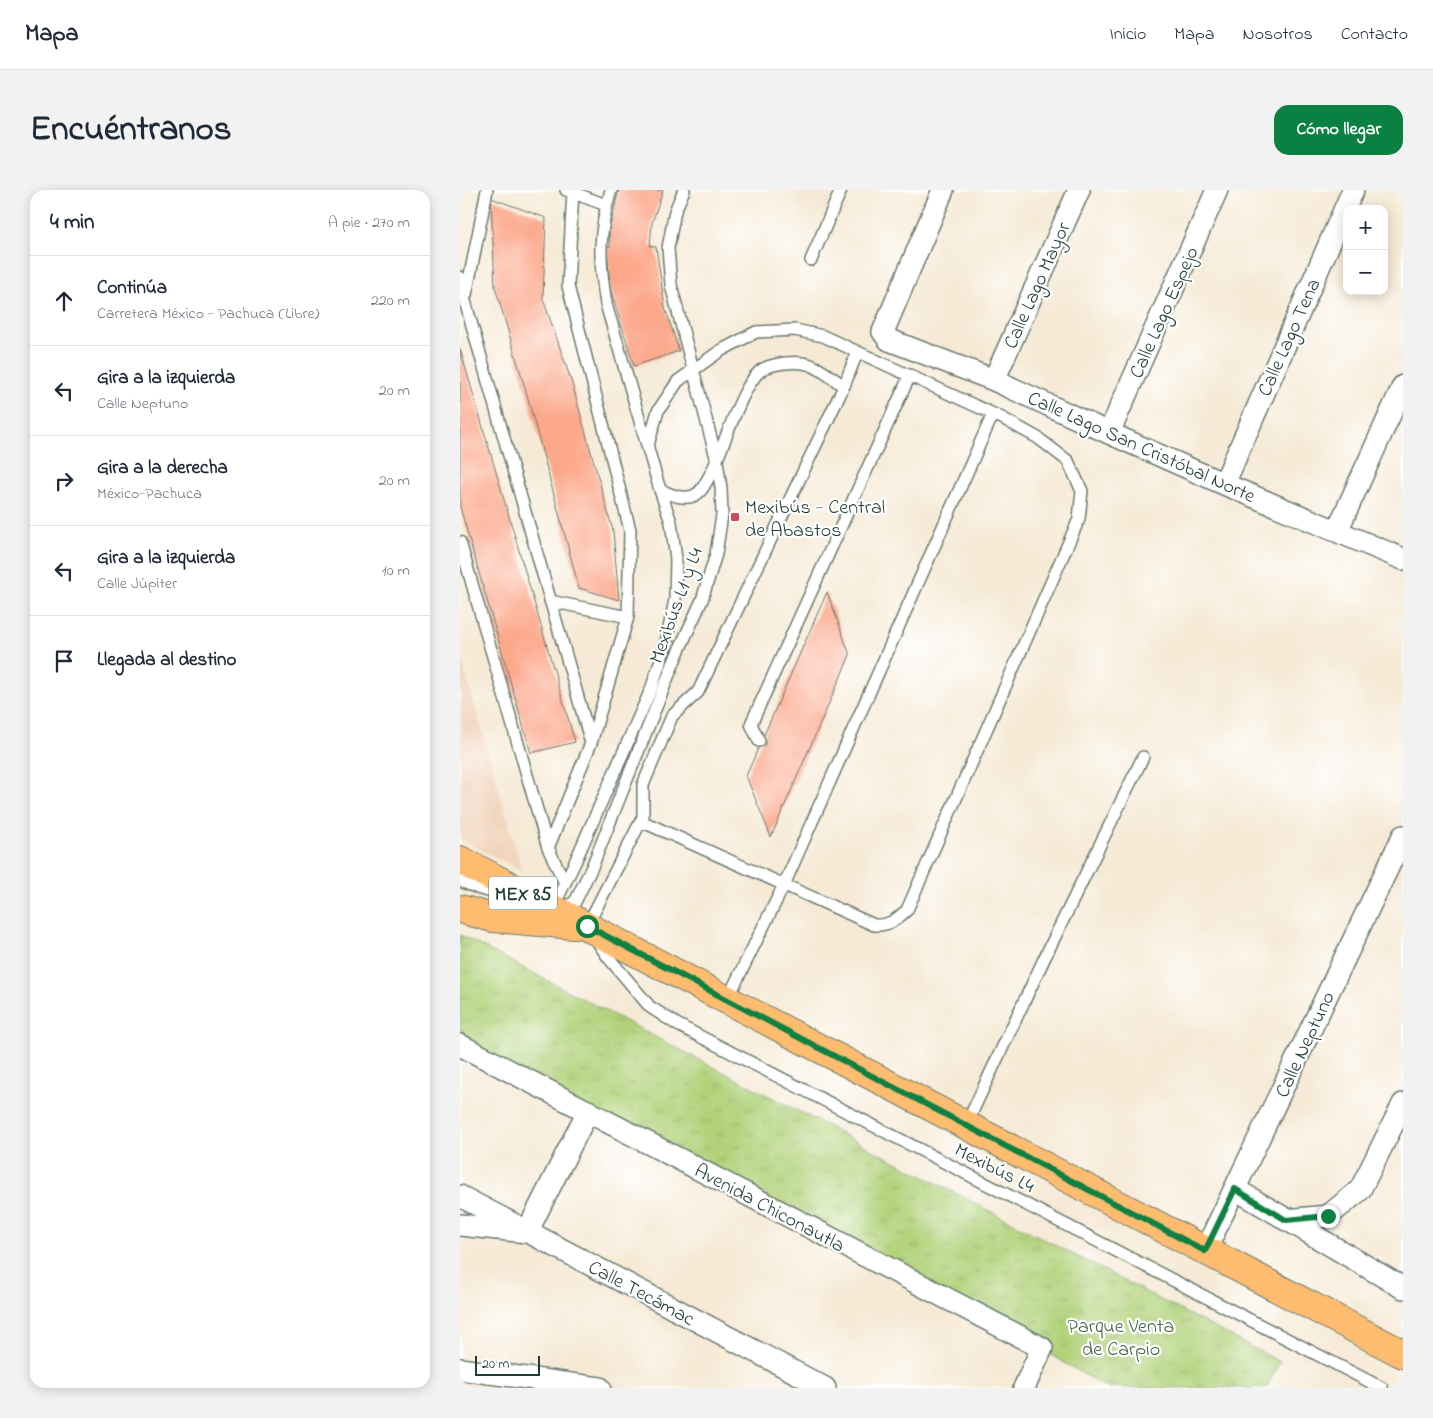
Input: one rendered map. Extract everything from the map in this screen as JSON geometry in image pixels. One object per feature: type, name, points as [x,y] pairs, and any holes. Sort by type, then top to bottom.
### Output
[{"type":"main road","name":"MEX 85","points":[[460,860],[521,892],[569,906],[727,1000],[1403,1354]]},
{"type":"main road","name":"MEX 85","points":[[460,909],[493,918],[569,906]]},
{"type":"street","name":"Calle Lago San Cristóbal Norte","points":[[943,190],[883,332],[889,340],[994,380],[1109,434],[1403,559]]},
{"type":"street","name":"Calle Lago Mayor","points":[[994,380],[1079,190]]},
{"type":"street","name":"Calle Lago Espejo","points":[[1109,434],[1217,190]]},
{"type":"street","name":"Calle Lago Tena","points":[[1224,484],[1353,190]]},
{"type":"street","points":[[1337,531],[1403,386]]},
{"type":"street","name":"Calle Neptuno","points":[[1205,1251],[1403,836]]},
{"type":"street","name":"Avenida Chiconautla","points":[[460,1045],[1042,1348],[1024,1388]]},
{"type":"street","points":[[1286,1220],[1328,1216],[1360,1190],[1403,1104]]},
{"type":"street","points":[[460,1225],[527,1232],[588,1112]]},
{"type":"street","points":[[1235,1189],[1403,1288]]},
{"type":"street","name":"Calle Tecámac","points":[[460,1196],[825,1388]]},
{"type":"street","points":[[460,1369],[600,1388]]},
{"type":"lane","points":[[464,301],[488,190]]},
{"type":"lane","name":"Mexibús L1 y L4","points":[[569,906],[575,862],[652,687],[665,647],[675,600],[676,559],[671,522],[606,304],[601,273],[600,243],[606,205],[611,190]]},
{"type":"lane","name":"Mexibús L1 y L4","points":[[569,906],[592,867],[676,657],[702,600],[716,554],[722,515],[722,488],[717,461],[671,285],[668,248],[675,211],[684,190]]},
{"type":"lane","points":[[811,260],[841,190]]},
{"type":"lane","points":[[548,848],[591,743],[628,617],[630,530],[568,286],[570,191],[606,205]]},
{"type":"lane","points":[[460,276],[464,301],[591,743]]},
{"type":"lane","points":[[641,821],[874,925],[884,926],[894,922],[907,910],[1079,519],[1082,491],[1068,461],[1038,438],[994,414],[823,336],[795,330],[756,332],[720,350],[692,370],[678,381],[666,396],[658,411],[648,445]]},
{"type":"lane","points":[[569,906],[641,821],[643,817],[643,784],[672,716],[698,692],[844,386],[857,353]]},
{"type":"lane","points":[[660,490],[683,498],[694,496],[703,489],[748,388],[755,375],[763,369],[773,365],[800,362],[811,365],[844,386]]},
{"type":"lane","points":[[759,741],[752,724],[910,375]]},
{"type":"lane","points":[[727,1000],[784,885],[994,414]]},
{"type":"lane","points":[[460,542],[548,848],[569,906]]},
{"type":"lane","points":[[550,601],[628,617]]},
{"type":"lane","points":[[966,1125],[1044,959],[1143,757]]},
{"type":"lane","points":[[460,869],[521,892]]},
{"type":"lane","points":[[460,881],[480,889],[569,906]]},
{"type":"lane","name":"Mexibús L4","points":[[569,906],[650,1007],[678,1025],[1382,1388]]},
{"type":"shaded area","points":[[460,654],[522,870],[460,840]]},
{"type":"green space","name":"Parque Venta de Carpio","points":[[460,935],[1280,1362],[1266,1388],[1107,1388],[1041,1349],[460,1047]]},
{"type":"building","points":[[619,190],[663,190],[652,223],[650,246],[656,247],[665,308],[679,351],[634,366],[610,288],[607,247],[610,246],[609,231]]},
{"type":"building","points":[[491,198],[546,218],[543,299],[571,380],[613,531],[619,600],[579,588],[526,391],[495,287]]},
{"type":"building","points":[[460,349],[575,742],[531,753],[460,507]]},
{"type":"building","points":[[827,592],[850,655],[771,837],[746,776]]},
{"type":"place","name":"Mexibús - Central de Abastos","points":[[735,517]]},
{"type":"route","points":[[587,926],[1205,1251],[1235,1189],[1286,1220],[1328,1216]]}]
